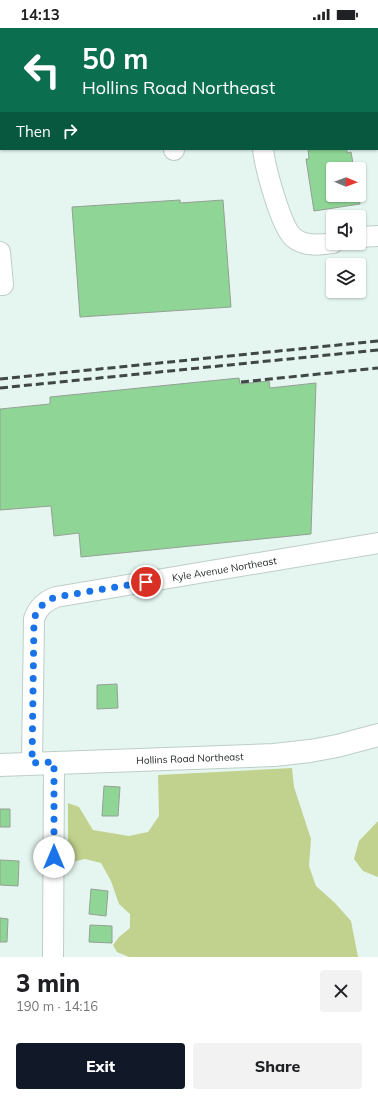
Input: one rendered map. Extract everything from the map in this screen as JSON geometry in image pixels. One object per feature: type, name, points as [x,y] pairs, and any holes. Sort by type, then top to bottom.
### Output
[{"type":"main road","name":"Hollins Road Northeast","points":[[0,764],[274,755],[310,752],[378,735]]},
{"type":"street","points":[[263,150],[267,169],[284,225],[294,238],[306,243],[320,246],[326,245]]},
{"type":"street","points":[[366,237],[378,236]]},
{"type":"street","points":[[0,252],[2,285],[0,285]]},
{"type":"street","name":"Kyle Avenue Northeast","points":[[32,763],[34,619],[42,605],[49,600],[56,597],[378,543]]},
{"type":"street","points":[[54,762],[54,957]]},
{"type":"green space","points":[[292,768],[294,787],[311,839],[309,866],[316,886],[335,903],[351,921],[358,957],[129,957],[117,952],[113,945],[119,937],[130,928],[130,914],[119,904],[111,881],[101,863],[85,859],[68,863],[68,803],[79,807],[93,830],[129,836],[148,832],[159,816],[158,775]]},
{"type":"green space","points":[[378,821],[378,877],[363,871],[354,859],[359,841]]},
{"type":"building","points":[[308,150],[347,150],[347,153],[351,152],[353,162],[326,162],[326,202],[360,202],[360,204],[314,211],[306,159],[309,159]]},
{"type":"building","points":[[180,200],[180,203],[223,200],[231,307],[80,317],[72,207]]},
{"type":"building","points":[[239,378],[240,384],[269,381],[270,388],[316,383],[311,534],[81,557],[79,533],[54,536],[51,506],[0,510],[0,409],[50,404],[50,397]]},
{"type":"building","points":[[117,684],[118,708],[97,709],[97,685]]},
{"type":"building","points":[[104,786],[120,787],[118,816],[102,816]]},
{"type":"building","points":[[0,809],[10,809],[10,827],[0,827]]},
{"type":"building","points":[[0,860],[19,861],[18,886],[0,885]]},
{"type":"building","points":[[91,889],[108,891],[106,916],[89,914]]},
{"type":"building","points":[[0,918],[8,919],[7,942],[0,942]]},
{"type":"building","points":[[90,925],[112,926],[112,943],[89,942]]},
{"type":"railway","points":[[0,379],[378,341]]},
{"type":"railway","points":[[0,388],[378,350]]},
{"type":"railway","points":[[241,382],[378,368]]},
{"type":"route","points":[[54,857],[54,762],[32,763],[34,619],[42,605],[56,597],[146,582]]}]
